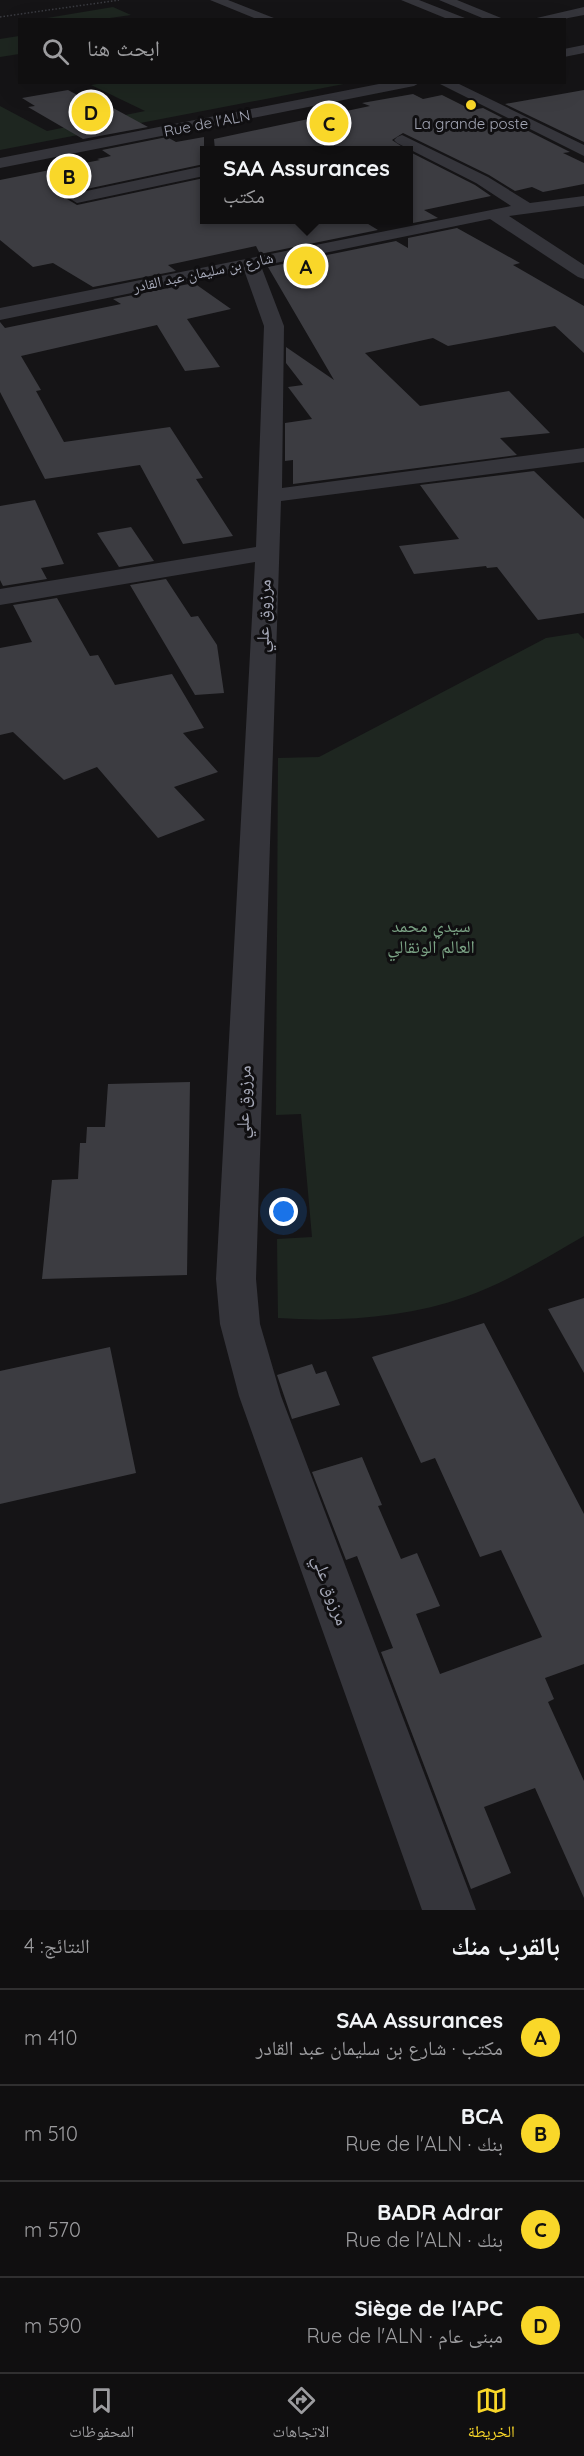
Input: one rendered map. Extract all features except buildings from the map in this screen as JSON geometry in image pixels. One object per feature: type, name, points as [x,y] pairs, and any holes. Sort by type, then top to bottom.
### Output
[{"type":"street","points":[[216,0],[267,18]]},
{"type":"street","points":[[407,0],[458,18]]},
{"type":"street","points":[[444,0],[494,18]]},
{"type":"street","points":[[547,18],[581,13]]},
{"type":"street","points":[[566,53],[584,49]]},
{"type":"street","name":"Rue de l'ALN","points":[[0,163],[79,144],[370,84]]},
{"type":"street","name":"Rue de l'ALN","points":[[0,154],[166,131],[404,84]]},
{"type":"street","points":[[447,84],[584,151]]},
{"type":"street","points":[[166,131],[186,141]]},
{"type":"street","points":[[402,140],[482,180],[526,208]]},
{"type":"street","points":[[76,198],[200,172]]},
{"type":"street","name":"شارع بن سليمان عبد القادر","points":[[0,314],[493,213],[584,201]]},
{"type":"street","points":[[493,213],[584,273]]},
{"type":"street","name":"مرزوق علي","points":[[250,262],[274,326],[271,368],[270,496],[236,1279],[240,1324],[260,1396],[449,1910]]},
{"type":"street","points":[[270,496],[584,455]]},
{"type":"street","points":[[0,597],[266,553]]},
{"type":"path","points":[[0,16],[119,0]]},
{"type":"green space","points":[[113,7],[131,15],[110,18],[47,18]]},
{"type":"green space","points":[[18,36],[18,54],[0,57],[0,39]]},
{"type":"green space","points":[[344,84],[0,150],[0,106],[47,131],[145,111],[91,85]]},
{"type":"green space","name":"سيدي محمد العالم الونقالي","points":[[578,633],[584,639],[584,1236],[496,1284],[442,1304],[396,1314],[349,1319],[278,1318],[277,1239],[312,1237],[301,1114],[276,1115],[278,758],[319,757],[546,638]]},
{"type":"place","name":"La grande poste","points":[[471,105]]},
{"type":"place","name":"Siège de l'APC","points":[[91,112]]},
{"type":"place","name":"BADR Adrar","points":[[329,123]]},
{"type":"place","name":"BCA","points":[[69,176]]},
{"type":"place","name":"SAA Assurances","points":[[306,266]]}]
